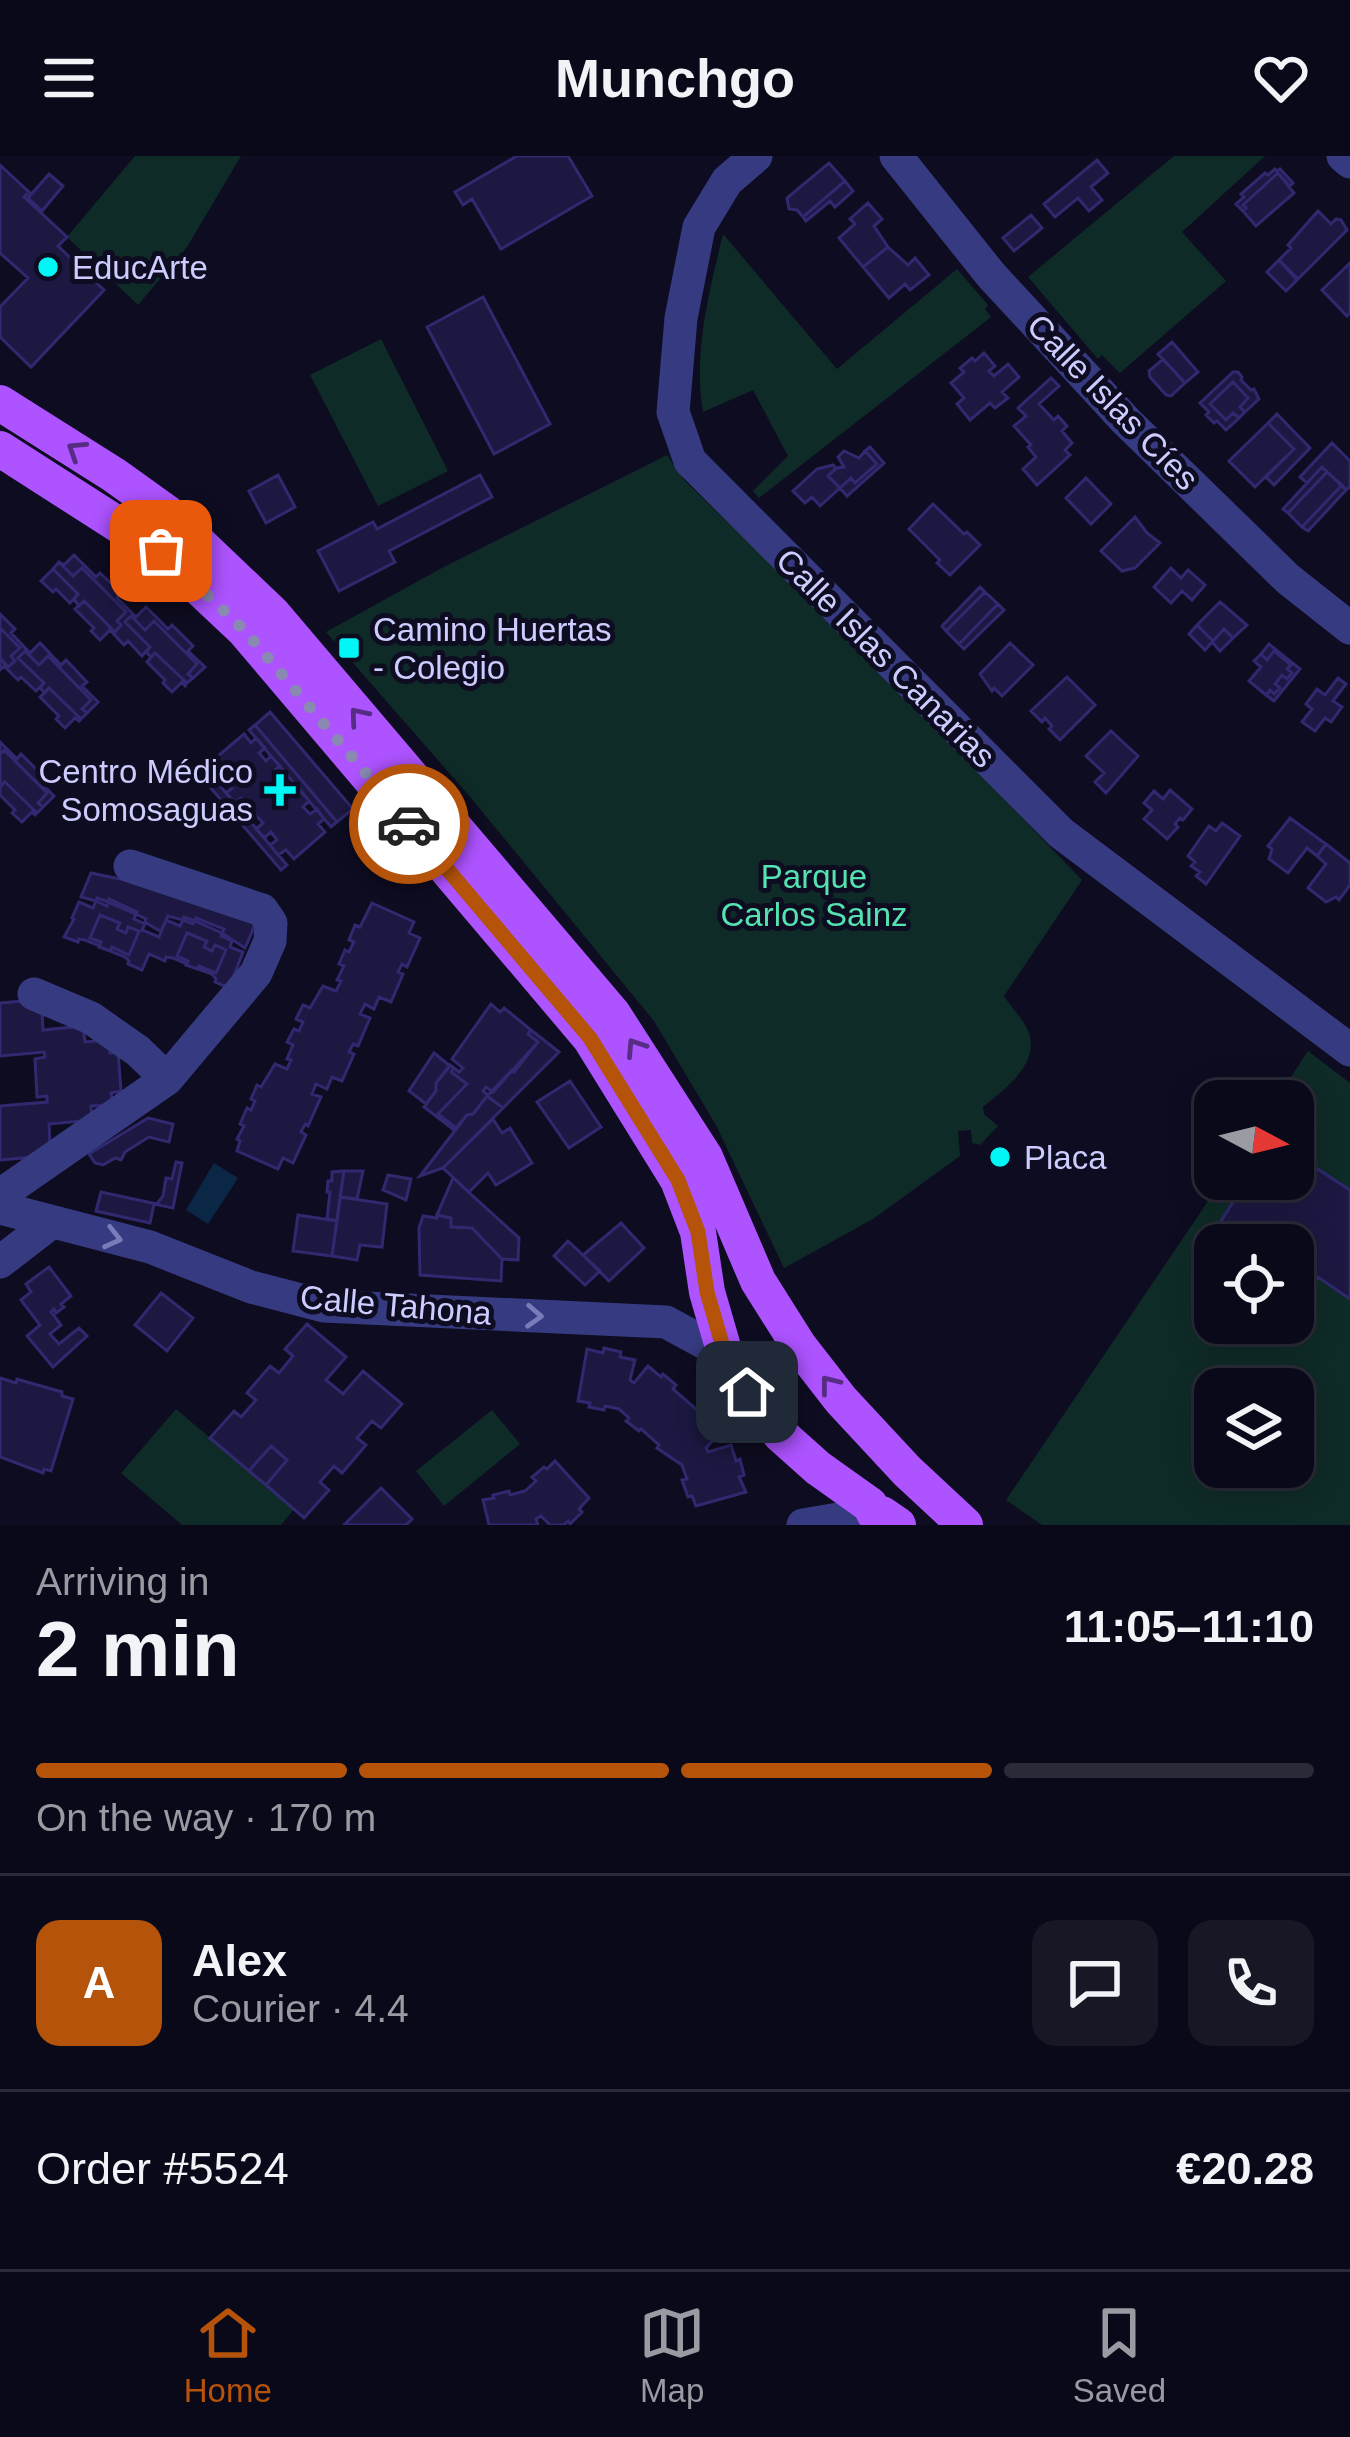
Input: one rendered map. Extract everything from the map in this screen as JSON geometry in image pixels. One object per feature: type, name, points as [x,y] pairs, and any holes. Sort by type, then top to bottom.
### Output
[{"type":"main road","points":[[0,403],[167,513],[258,598],[613,1014],[705,1157],[758,1281],[799,1346],[841,1400],[965,1525]]},
{"type":"main road","points":[[0,449],[161,551],[245,631],[590,1038],[678,1180],[698,1232],[707,1292],[725,1354],[747,1392],[781,1435],[873,1517]]},
{"type":"main road","points":[[873,1517],[865,1484],[878,1468],[910,1473]]},
{"type":"street","name":"Calle Islas Canarias","points":[[756,156],[728,181],[699,227],[681,318],[673,412],[690,461],[1061,833],[1350,1050]]},
{"type":"street","name":"Calle Islas Cíes","points":[[896,156],[991,275],[1126,421],[1288,579],[1350,628]]},
{"type":"street","points":[[1343,156],[1350,162]]},
{"type":"street","points":[[2,1198],[167,1079],[256,973],[270,941],[271,923],[262,910],[130,866]]},
{"type":"street","points":[[34,994],[91,1018],[138,1051],[167,1079]]},
{"type":"street","name":"Calle Tahona","points":[[2,1198],[52,1222],[150,1247],[250,1287],[324,1306],[666,1322],[725,1354]]},
{"type":"street","points":[[0,1262],[52,1222]]},
{"type":"street","points":[[803,1525],[873,1517]]},
{"type":"green space","points":[[135,156],[241,156],[187,247],[138,305],[67,237]]},
{"type":"green space","points":[[1174,156],[1265,156],[1182,232],[1226,281],[1120,373],[1102,355],[1098,359],[1028,277]]},
{"type":"green space","points":[[723,234],[837,369],[957,269],[988,305],[985,309],[991,317],[759,498],[753,491],[788,456],[753,390],[703,412],[700,390],[701,345]]},
{"type":"green space","points":[[381,339],[448,471],[378,506],[310,375]]},
{"type":"green space","name":"Parque Carlos Sainz","points":[[667,455],[685,481],[873,663],[1082,880],[1004,996],[1026,1026],[1031,1048],[1016,1077],[983,1107],[998,1126],[980,1145],[972,1143],[971,1130],[958,1131],[960,1156],[873,1219],[784,1268],[717,1127],[654,1021],[471,798],[326,632]]},
{"type":"green space","points":[[1308,1051],[1350,1083],[1350,1525],[1042,1525],[1006,1500],[1209,1200],[1314,1200],[1314,1080],[1289,1080]]},
{"type":"green space","points":[[176,1409],[294,1509],[281,1525],[182,1525],[121,1473]]},
{"type":"green space","points":[[492,1410],[520,1444],[444,1506],[416,1471]]},
{"type":"water","points":[[214,1163],[238,1178],[208,1224],[186,1210]]},
{"type":"building","points":[[517,156],[568,156],[592,196],[501,249],[472,199],[463,205],[455,192]]},
{"type":"building","points":[[1097,160],[1108,173],[1091,187],[1102,200],[1089,211],[1078,198],[1055,217],[1044,204]]},
{"type":"building","points":[[829,163],[845,181],[803,217],[789,209],[787,198]]},
{"type":"building","name":"EducArte","points":[[0,165],[29,192],[24,197],[67,237],[58,246],[104,290],[31,367],[0,337],[0,307],[28,278],[0,253]]},
{"type":"building","points":[[1275,169],[1293,183],[1290,186],[1278,173],[1243,205],[1243,211],[1236,204],[1244,197],[1241,194]]},
{"type":"building","points":[[1278,173],[1294,193],[1256,226],[1243,205]]},
{"type":"building","points":[[49,174],[63,186],[42,211],[28,198]]},
{"type":"building","points":[[845,181],[853,191],[835,207],[830,201],[806,221],[803,217]]},
{"type":"building","points":[[868,203],[882,219],[874,226],[888,247],[863,267],[839,238],[855,224],[850,219]]},
{"type":"building","points":[[1318,211],[1331,224],[1341,220],[1347,230],[1298,279],[1279,260]]},
{"type":"building","points":[[1031,215],[1042,228],[1014,251],[1003,238]]},
{"type":"building","points":[[888,247],[908,265],[915,258],[929,275],[910,290],[905,284],[889,298],[863,267]]},
{"type":"building","points":[[1279,260],[1297,280],[1286,291],[1267,272]]},
{"type":"building","points":[[1350,263],[1350,313],[1347,316],[1322,290]]},
{"type":"building","points":[[483,297],[550,424],[494,454],[427,327]]},
{"type":"building","points":[[1172,342],[1198,372],[1185,383],[1158,354]]},
{"type":"building","points":[[984,353],[995,366],[989,371],[994,376],[1008,364],[1019,377],[1002,392],[1008,398],[995,408],[990,403],[970,420],[957,404],[964,398],[951,383],[964,372],[960,368]]},
{"type":"building","points":[[1163,359],[1185,383],[1171,396],[1150,377],[1149,371]]},
{"type":"building","points":[[1238,372],[1259,399],[1245,412],[1240,407],[1248,398],[1233,382],[1210,404],[1226,420],[1233,413],[1239,418],[1226,430],[1206,415],[1209,412],[1200,403]]},
{"type":"building","points":[[1051,378],[1059,386],[1039,404],[1067,426],[1062,431],[1072,443],[1065,450],[1070,455],[1037,485],[1023,469],[1036,457],[1014,426],[1026,416],[1018,408]]},
{"type":"building","points":[[1233,382],[1248,398],[1240,407],[1245,412],[1239,418],[1233,413],[1226,420],[1210,404]]},
{"type":"building","points":[[1277,414],[1310,448],[1274,485],[1266,477],[1294,449],[1268,423]]},
{"type":"building","points":[[1268,423],[1294,449],[1255,487],[1229,461]]},
{"type":"building","points":[[1332,443],[1350,461],[1346,490],[1322,467],[1307,483],[1300,477]]},
{"type":"building","points":[[870,447],[884,463],[847,496],[840,488],[851,478],[855,483],[877,464],[865,451]]},
{"type":"building","points":[[844,451],[859,458],[865,451],[877,464],[855,483],[851,478],[840,488],[828,476],[844,467],[838,457]]},
{"type":"building","points":[[1322,467],[1327,472],[1288,513],[1283,509]]},
{"type":"building","points":[[836,468],[828,476],[840,488],[820,506],[812,497],[805,503],[793,491],[817,469]]},
{"type":"building","points":[[1327,472],[1342,485],[1302,527],[1288,513]]},
{"type":"building","points":[[278,475],[295,507],[266,523],[249,491]]},
{"type":"building","points":[[480,475],[492,497],[389,551],[395,562],[339,591],[318,551],[373,522],[377,529]]},
{"type":"building","points":[[1086,478],[1111,504],[1091,524],[1066,498]]},
{"type":"building","points":[[1342,485],[1346,490],[1308,531],[1302,527]]},
{"type":"building","points":[[933,504],[980,545],[950,575],[909,529]]},
{"type":"building","points":[[1135,517],[1160,543],[1135,568],[1122,571],[1101,551]]},
{"type":"building","points":[[74,555],[121,593],[117,598],[136,617],[146,607],[168,629],[172,625],[205,667],[193,678],[188,674],[197,664],[154,621],[145,630],[131,616],[125,622],[150,647],[142,656],[110,630],[100,640],[75,609],[84,601],[115,632],[126,612],[82,568],[73,576],[59,562],[64,565]]},
{"type":"building","points":[[59,562],[73,576],[82,568],[126,612],[115,632],[84,601],[79,606],[74,599],[78,594],[53,569]]},
{"type":"building","points":[[1171,568],[1181,578],[1188,570],[1205,585],[1192,600],[1182,591],[1171,603],[1154,587]]},
{"type":"building","points":[[53,569],[78,594],[70,603],[41,581]]},
{"type":"building","points":[[980,587],[985,592],[946,631],[942,626]]},
{"type":"building","points":[[985,592],[998,604],[959,644],[946,631]]},
{"type":"building","points":[[1220,602],[1247,625],[1233,638],[1224,629],[1213,641],[1197,625]]},
{"type":"building","points":[[998,604],[1004,610],[964,649],[959,644]]},
{"type":"building","points":[[0,614],[30,653],[40,643],[87,682],[82,686],[98,702],[87,713],[82,709],[91,700],[48,656],[39,665],[25,651],[18,658],[44,683],[36,691],[4,666],[0,670],[0,658],[8,667],[20,648],[0,628]]},
{"type":"building","points":[[131,616],[145,630],[154,621],[197,664],[188,674],[193,678],[187,683],[155,653],[151,657],[146,652],[150,647],[125,622]]},
{"type":"building","points":[[1197,625],[1213,641],[1224,629],[1233,638],[1220,651],[1212,642],[1205,650],[1189,634]]},
{"type":"building","points":[[0,628],[20,648],[8,667],[0,658]]},
{"type":"building","points":[[1010,643],[1033,665],[1002,696],[980,674]]},
{"type":"building","points":[[1269,644],[1300,669],[1274,701],[1266,695],[1280,688],[1275,684],[1282,675],[1287,679],[1292,673],[1287,669],[1291,665],[1274,651],[1267,660],[1261,654]]},
{"type":"building","points":[[25,651],[39,665],[48,656],[91,700],[82,709],[87,713],[81,719],[49,688],[45,693],[40,688],[44,683],[18,658]]},
{"type":"building","points":[[1274,651],[1291,665],[1287,669],[1292,673],[1287,679],[1282,675],[1275,684],[1280,688],[1266,695],[1249,681],[1261,667],[1254,661],[1261,654],[1267,660]]},
{"type":"building","points":[[155,653],[187,683],[185,686],[182,682],[172,692],[163,683],[147,662]]},
{"type":"building","points":[[1067,677],[1095,705],[1060,740],[1045,718],[1042,722],[1031,711]]},
{"type":"building","points":[[1338,678],[1346,684],[1333,701],[1342,707],[1331,722],[1325,718],[1315,731],[1302,722],[1312,709],[1306,704],[1317,689],[1325,695]]},
{"type":"building","points":[[49,688],[79,721],[75,718],[65,728],[56,719],[59,716],[40,697]]},
{"type":"building","points":[[270,712],[353,809],[337,822],[255,725]]},
{"type":"building","points":[[255,725],[337,822],[331,827],[249,730]]},
{"type":"building","points":[[1111,731],[1138,756],[1106,793],[1095,782],[1104,773],[1086,756]]},
{"type":"building","points":[[244,734],[251,743],[256,738],[265,748],[259,753],[266,761],[271,756],[280,766],[274,771],[281,780],[275,785],[281,793],[287,788],[295,796],[301,791],[309,801],[303,807],[310,814],[317,809],[324,819],[318,824],[325,832],[294,859],[286,850],[278,855],[270,845],[277,840],[271,832],[264,838],[256,829],[263,823],[241,798],[235,803],[226,793],[232,788],[226,780],[219,786],[211,776],[218,770],[211,762]]},
{"type":"building","points":[[0,742],[42,775],[38,780],[54,796],[43,807],[38,803],[47,793],[4,750],[0,754]]},
{"type":"building","points":[[4,750],[47,793],[37,813],[5,782],[0,786]]},
{"type":"building","points":[[204,767],[287,865],[281,870],[198,773]]},
{"type":"building","points":[[5,782],[35,815],[32,812],[22,822],[12,813],[15,810],[0,795]]},
{"type":"building","points":[[1170,790],[1192,809],[1167,839],[1144,819],[1152,810],[1144,803],[1154,791],[1163,799]]},
{"type":"building","points":[[1290,818],[1326,844],[1317,856],[1307,848],[1288,873],[1269,859],[1272,849],[1268,846]]},
{"type":"building","points":[[1222,823],[1240,836],[1206,884],[1196,876],[1200,872],[1188,856],[1209,826],[1216,831]]},
{"type":"building","points":[[1326,844],[1350,863],[1350,885],[1339,900],[1326,902],[1308,888],[1326,864],[1317,856]]},
{"type":"building","points":[[91,873],[240,904],[260,913],[245,948],[222,933],[224,929],[196,918],[168,916],[161,931],[137,912],[109,899],[81,897]]},
{"type":"building","points":[[96,901],[136,914],[134,919],[145,924],[142,930],[159,937],[166,920],[180,926],[183,920],[195,921],[222,933],[232,941],[230,947],[243,952],[229,988],[198,969],[216,973],[226,950],[215,945],[212,951],[204,947],[207,941],[187,933],[177,956],[187,964],[149,954],[142,970],[110,951],[112,947],[129,955],[139,931],[128,927],[126,933],[117,929],[120,923],[100,915],[90,938],[101,942],[100,946],[64,937],[79,902],[93,908]]},
{"type":"building","points":[[372,903],[414,922],[409,933],[420,938],[407,967],[402,964],[398,972],[403,974],[391,1002],[379,997],[374,1009],[365,1004],[360,1014],[370,1018],[358,1046],[353,1044],[349,1052],[354,1054],[342,1081],[332,1077],[327,1089],[316,1084],[312,1094],[321,1097],[301,1132],[306,1135],[293,1163],[283,1158],[278,1169],[237,1151],[244,1126],[240,1124],[255,1101],[251,1099],[257,1085],[261,1087],[275,1064],[287,1069],[293,1045],[287,1042],[303,1022],[296,1019],[303,1005],[310,1008],[323,986],[336,991],[344,966],[339,964],[354,942],[349,940],[355,925],[360,927]]},
{"type":"building","points":[[100,915],[120,923],[117,929],[126,933],[128,927],[139,931],[129,955],[99,947],[101,942],[90,938]]},
{"type":"building","points":[[187,933],[207,941],[204,947],[212,951],[215,945],[226,950],[216,973],[186,965],[188,961],[177,956]]},
{"type":"building","points":[[33,1000],[42,1010],[43,1030],[83,1026],[85,1042],[109,1040],[110,1053],[118,1052],[121,1091],[111,1093],[113,1105],[91,1106],[92,1120],[49,1124],[47,1156],[0,1160],[0,1106],[47,1102],[47,1096],[37,1097],[35,1059],[45,1057],[44,1052],[0,1056],[0,1003]]},
{"type":"building","points":[[491,1004],[500,1012],[504,1008],[538,1042],[493,1092],[486,1087],[483,1091],[488,1095],[456,1128],[438,1114],[467,1084],[451,1072],[463,1068],[452,1059]]},
{"type":"building","points":[[531,1030],[559,1052],[503,1108],[487,1096],[538,1042],[528,1034]]},
{"type":"building","points":[[434,1053],[450,1066],[426,1104],[409,1091]]},
{"type":"building","points":[[450,1065],[451,1072],[467,1084],[438,1114],[454,1130],[424,1107]]},
{"type":"building","points":[[570,1081],[601,1127],[569,1148],[537,1102]]},
{"type":"building","points":[[487,1096],[503,1108],[443,1168],[420,1176],[467,1115]]},
{"type":"building","points":[[148,1118],[173,1124],[169,1142],[149,1137],[125,1152],[121,1160],[95,1163],[89,1154]]},
{"type":"building","points":[[493,1119],[502,1133],[510,1128],[532,1163],[496,1185],[488,1173],[469,1192],[443,1168]]},
{"type":"building","points":[[176,1162],[182,1163],[173,1208],[154,1204],[150,1223],[96,1211],[101,1192],[157,1204]]},
{"type":"building","points":[[1314,1167],[1350,1190],[1350,1299],[1318,1277],[1314,1283],[1314,1224],[1219,1224],[1235,1200],[1314,1200]]},
{"type":"building","points":[[344,1171],[337,1221],[327,1219],[328,1181],[332,1181],[332,1172]]},
{"type":"building","points":[[344,1171],[363,1171],[357,1199],[340,1197]]},
{"type":"building","points":[[388,1175],[411,1179],[406,1200],[383,1190]]},
{"type":"building","points":[[453,1178],[519,1238],[518,1260],[502,1259],[472,1228],[451,1227],[451,1218],[437,1215]]},
{"type":"building","points":[[340,1197],[387,1204],[382,1247],[360,1245],[357,1260],[332,1256]]},
{"type":"building","points":[[298,1215],[337,1221],[332,1256],[293,1251]]},
{"type":"building","points":[[423,1216],[451,1218],[451,1227],[472,1228],[502,1259],[501,1281],[420,1275],[419,1228]]},
{"type":"building","points":[[621,1223],[644,1248],[609,1281],[583,1255]]},
{"type":"building","points":[[568,1241],[600,1271],[585,1285],[554,1256]]},
{"type":"building","points":[[49,1267],[71,1296],[61,1304],[64,1307],[51,1312],[61,1325],[50,1334],[59,1344],[79,1328],[87,1336],[53,1367],[27,1336],[40,1325],[21,1300],[31,1292],[26,1284]]},
{"type":"building","points":[[161,1293],[193,1318],[167,1351],[135,1325]]},
{"type":"building","points":[[307,1324],[346,1357],[326,1380],[343,1394],[363,1371],[402,1404],[381,1428],[372,1421],[357,1438],[366,1445],[342,1473],[334,1466],[320,1482],[329,1490],[304,1518],[266,1485],[287,1460],[271,1446],[249,1471],[210,1438],[234,1411],[241,1417],[256,1400],[247,1393],[270,1366],[279,1373],[293,1356],[285,1349]]},
{"type":"building","points":[[604,1348],[635,1360],[630,1380],[634,1383],[648,1366],[711,1417],[708,1420],[721,1432],[706,1448],[708,1452],[731,1445],[736,1461],[740,1459],[744,1475],[739,1477],[746,1492],[696,1506],[682,1480],[687,1479],[682,1465],[626,1421],[629,1418],[619,1409],[605,1406],[604,1410],[578,1401],[587,1349],[603,1353]]},
{"type":"building","points":[[0,1378],[16,1383],[17,1379],[73,1399],[51,1471],[44,1469],[43,1473],[0,1457]]},
{"type":"building","points":[[271,1446],[287,1460],[266,1485],[249,1471]]},
{"type":"building","points":[[555,1461],[589,1498],[570,1524],[550,1525],[541,1516],[536,1519],[538,1525],[489,1525],[483,1500],[525,1491],[536,1481],[532,1477]]},
{"type":"building","points":[[381,1488],[412,1519],[406,1525],[344,1525]]},
{"type":"way so far","points":[[161,551],[245,631],[409,824]]},
{"type":"place","name":"EducArte","points":[[48,267]]},
{"type":"place","name":"Camino Huertas - Colegio","points":[[349,648]]},
{"type":"place","name":"Centro Médico Somosaguas","points":[[280,790]]},
{"type":"place","name":"Placa","points":[[1000,1157]]},
{"type":"route","points":[[409,824],[590,1038],[678,1180],[698,1232],[707,1292],[725,1354],[747,1392]]}]
